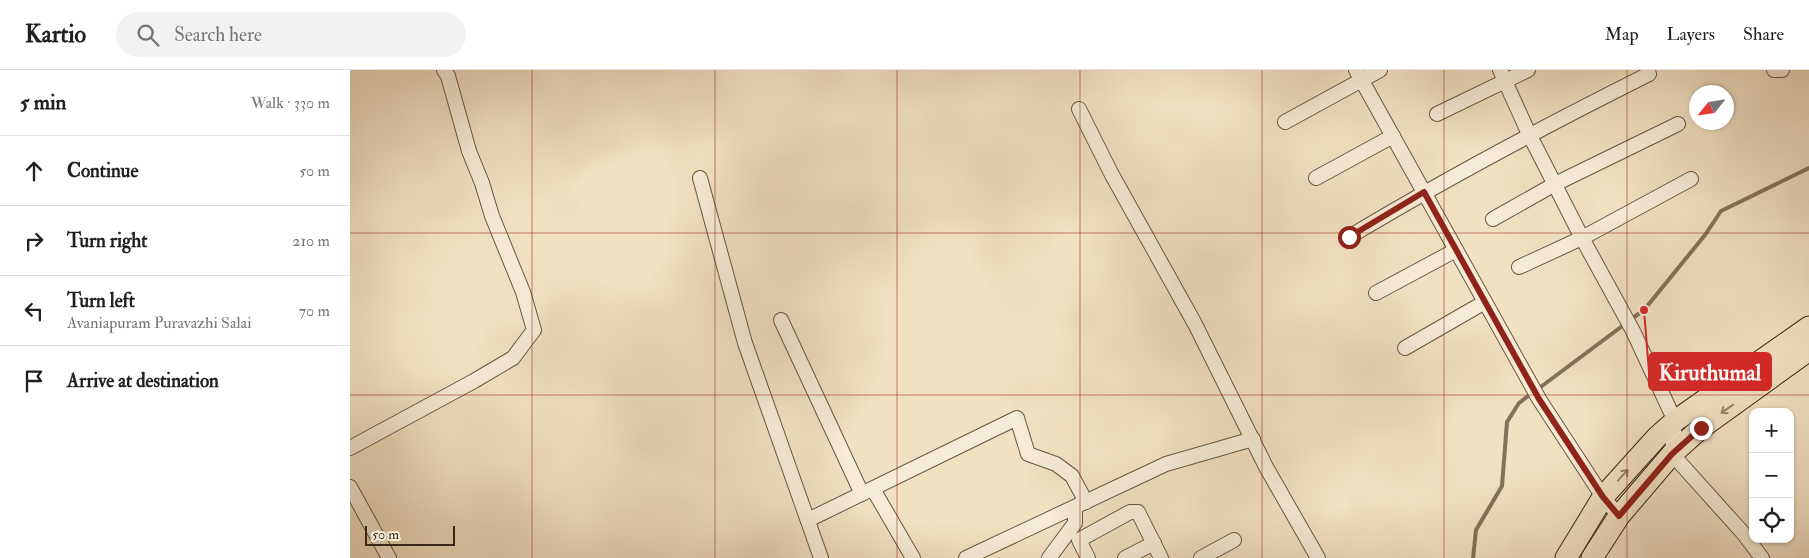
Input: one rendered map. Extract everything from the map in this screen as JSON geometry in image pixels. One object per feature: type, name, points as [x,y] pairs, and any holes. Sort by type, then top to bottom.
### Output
[{"type":"main road","points":[[1566,558],[1603,497],[1657,437],[1675,421],[1809,328]]},
{"type":"main road","points":[[1592,558],[1619,516],[1672,454],[1701,428],[1809,350]]},
{"type":"street","points":[[350,448],[474,381],[512,358],[534,330],[523,292],[492,216],[482,183],[469,151],[448,76],[444,70]]},
{"type":"street","points":[[1285,122],[1359,75],[1380,70]]},
{"type":"street","points":[[1438,114],[1502,76],[1528,70]]},
{"type":"street","points":[[1774,70],[1782,70]]},
{"type":"street","points":[[1349,237],[1424,192],[1529,134],[1649,74]]},
{"type":"street","points":[[1359,75],[1539,399],[1603,497],[1619,516]]},
{"type":"street","points":[[1502,76],[1582,238],[1633,331],[1675,421],[1672,454],[1743,533],[1762,558]]},
{"type":"street","points":[[1079,110],[1111,173],[1195,324],[1266,467],[1318,558]]},
{"type":"street","points":[[1493,219],[1555,184],[1678,124]]},
{"type":"street","points":[[1316,178],[1393,136]]},
{"type":"street","points":[[700,178],[745,343],[821,558]]},
{"type":"street","points":[[1519,267],[1582,238],[1691,179]]},
{"type":"street","points":[[1376,293],[1456,250]]},
{"type":"street","points":[[1405,348],[1485,302]]},
{"type":"street","points":[[780,320],[867,491],[913,558]]},
{"type":"street","points":[[808,520],[1017,418],[1028,454],[1056,464],[1072,476],[1080,505],[1075,523],[1049,558]]},
{"type":"street","points":[[966,558],[1166,464],[1253,439]]},
{"type":"street","points":[[350,487],[389,558]]},
{"type":"street","points":[[1088,558],[1079,540],[1130,512],[1138,512],[1161,558]]},
{"type":"street","points":[[1201,558],[1234,540]]},
{"type":"street","points":[[1125,558],[1154,543]]},
{"type":"waterway","points":[[1630,320],[1644,310],[1705,235],[1721,211],[1809,168]]},
{"type":"waterway","points":[[1538,389],[1625,324]]},
{"type":"waterway","points":[[1473,558],[1476,530],[1502,486],[1507,422],[1519,403],[1532,393]]},
{"type":"place","name":"Kiruthumal","points":[[1644,310]]},
{"type":"route","points":[[1349,237],[1424,192],[1539,399],[1603,497],[1619,516],[1672,454],[1701,428]]}]
